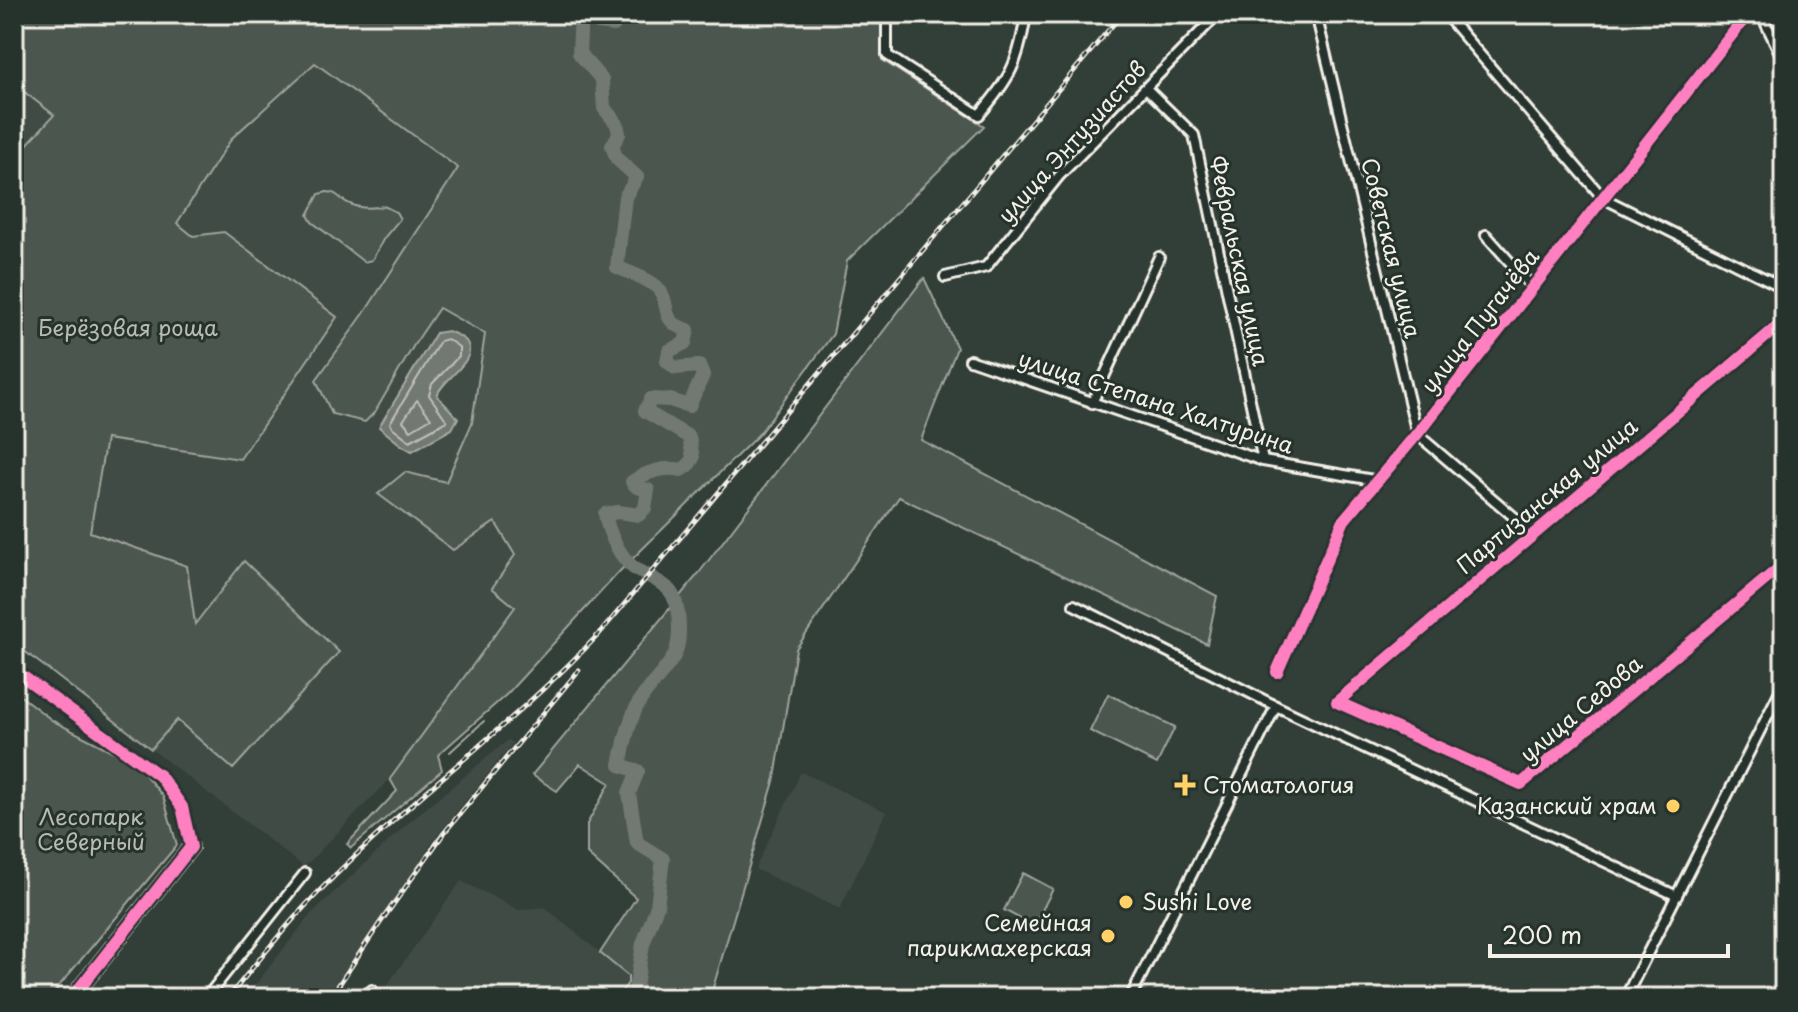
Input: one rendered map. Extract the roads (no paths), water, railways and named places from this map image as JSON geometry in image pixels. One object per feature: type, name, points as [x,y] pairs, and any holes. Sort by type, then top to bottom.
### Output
[{"type":"street","points":[[887,14],[887,55],[979,115],[1006,83],[1022,43],[1026,14]]},
{"type":"street","name":"улица Энтузиастов","points":[[945,277],[986,267],[1059,176],[1218,14]]},
{"type":"street","name":"Советская улица","points":[[1316,14],[1417,434]]},
{"type":"street","points":[[1445,14],[1603,198],[1784,288]]},
{"type":"street","name":"улица Пугачёва","points":[[1277,672],[1344,520],[1417,434],[1748,14]]},
{"type":"street","points":[[1761,14],[1784,61]]},
{"type":"street","name":"Февральская улица","points":[[1146,88],[1194,135],[1263,461]]},
{"type":"street","points":[[1486,235],[1532,287]]},
{"type":"street","points":[[1092,403],[1159,257]]},
{"type":"street","name":"Партизанская улица","points":[[1337,702],[1784,321]]},
{"type":"street","name":"улица Степана Халтурина","points":[[970,360],[1263,461],[1379,481]]},
{"type":"street","points":[[1417,434],[1534,534]]},
{"type":"street","name":"улица Седова","points":[[1337,702],[1521,784],[1784,564]]},
{"type":"street","points":[[1074,605],[1276,706],[1677,896]]},
{"type":"street","points":[[14,670],[160,776],[182,807],[191,847],[72,998]]},
{"type":"street","points":[[1625,998],[1784,683]]},
{"type":"street","points":[[1130,998],[1276,706]]},
{"type":"street","points":[[206,998],[305,873]]},
{"type":"water","points":[[448,331],[466,341],[469,348],[464,363],[437,396],[458,418],[452,429],[412,451],[379,427],[436,333]]},
{"type":"waterway","points":[[581,14],[579,53],[602,80],[604,108],[617,124],[619,134],[612,146],[617,159],[637,177],[625,197],[617,267],[657,287],[672,322],[688,330],[685,343],[669,351],[667,361],[675,368],[699,366],[703,375],[689,406],[670,400],[651,399],[645,411],[689,437],[693,458],[688,466],[681,470],[656,471],[632,482],[648,490],[645,508],[639,515],[605,514],[619,551],[634,568],[662,584],[671,593],[679,620],[677,649],[637,706],[620,765],[638,771],[629,793],[637,843],[663,859],[657,906],[643,944],[634,998]]},
{"type":"waterway","points":[[589,14],[598,23],[614,25],[620,14]]},
{"type":"waterway","points":[[450,752],[484,721]]},
{"type":"railway","points":[[228,998],[286,927],[342,868],[528,703],[600,633],[1122,14]]},
{"type":"railway","points":[[330,998],[444,833],[579,670]]},
{"type":"place","name":"Стоматология","points":[[1185,785]]},
{"type":"place","name":"Казанский храм","points":[[1673,806]]},
{"type":"place","name":"Sushi Love","points":[[1126,902]]},
{"type":"place","name":"Семейная парикмахерская","points":[[1108,936]]},
{"type":"park label","name":"Берёзовая роща","points":[[128,328]]},
{"type":"park label","name":"Лесопарк Северный","points":[[91,830]]}]
